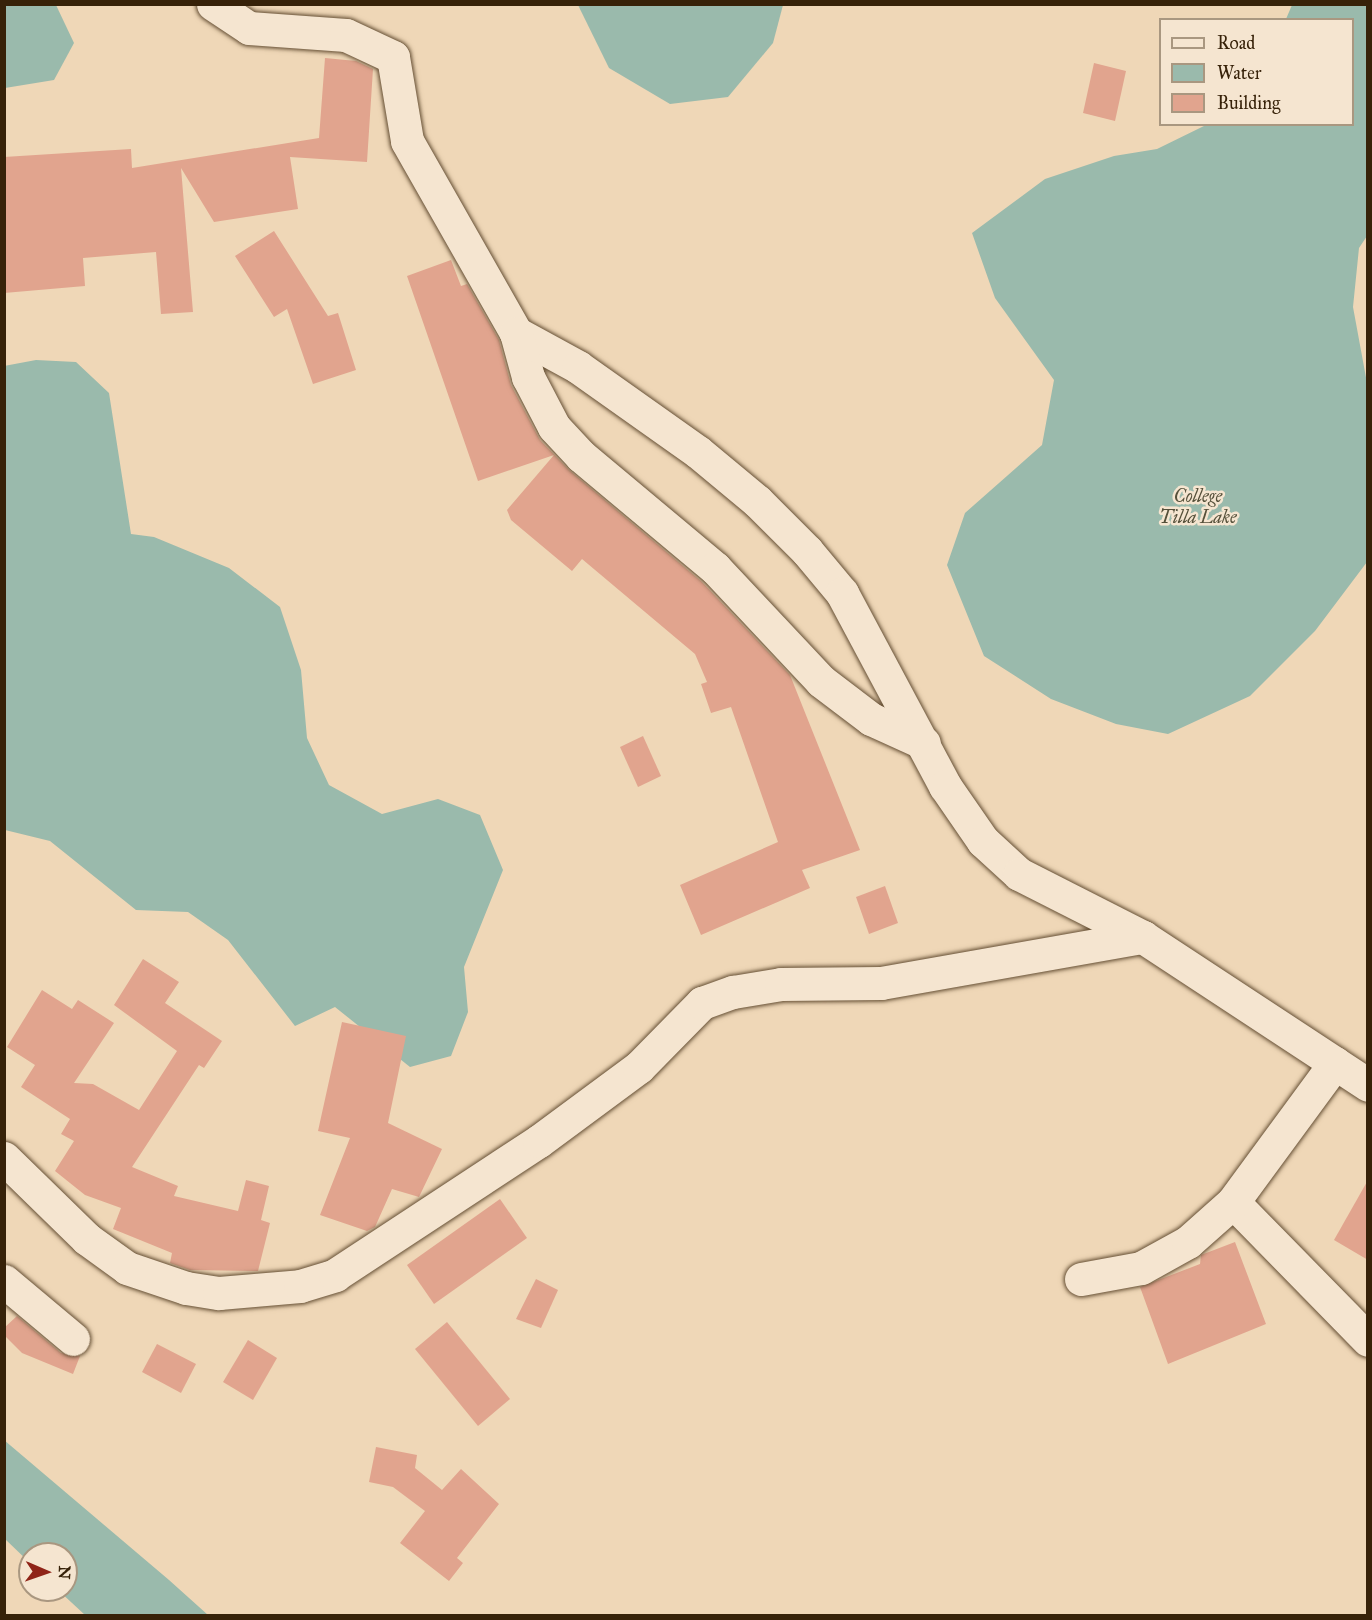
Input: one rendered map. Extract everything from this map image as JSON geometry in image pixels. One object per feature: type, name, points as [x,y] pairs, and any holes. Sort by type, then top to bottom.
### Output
[{"type":"street","points":[[213,4],[249,28],[346,35],[393,57],[407,141],[516,333],[528,377],[554,427],[581,456],[715,568],[821,681],[871,720],[924,743]]},
{"type":"street","points":[[516,333],[641,409],[757,501],[842,593],[945,786],[983,841],[1019,874],[1143,937],[1368,1085]]},
{"type":"street","points":[[4,1158],[87,1239],[127,1268],[186,1288],[219,1293],[300,1286],[335,1275],[539,1141],[639,1067],[702,1003],[733,992],[781,984],[881,982],[1143,937]]},
{"type":"street","points":[[1081,1279],[1141,1269],[1188,1242],[1233,1202],[1335,1063]]},
{"type":"street","points":[[1233,1202],[1368,1340]]},
{"type":"street","points":[[4,1281],[73,1339]]},
{"type":"water","points":[[5,4],[56,5],[74,43],[54,80],[5,88]]},
{"type":"water","points":[[578,5],[783,5],[773,43],[728,97],[670,104],[609,68]]},
{"type":"water","name":"College Tilla Lake","points":[[1292,5],[1367,5],[1367,236],[1359,248],[1353,307],[1367,383],[1367,562],[1315,631],[1250,696],[1168,734],[1116,724],[1051,699],[984,656],[947,565],[965,513],[1042,445],[1054,380],[995,298],[972,233],[1045,179],[1114,156],[1157,149],[1204,126],[1354,126],[1354,18],[1286,18]]},
{"type":"water","points":[[36,360],[76,362],[109,393],[131,534],[154,537],[229,568],[280,607],[301,670],[307,738],[329,785],[382,814],[438,799],[480,815],[503,870],[464,967],[468,1012],[451,1056],[410,1067],[335,1007],[295,1026],[228,940],[188,912],[136,910],[50,841],[5,830],[4,366]]},
{"type":"water","points":[[4,1440],[208,1615],[85,1615],[71,1602],[78,1602],[78,1542],[18,1542],[18,1551],[5,1539]]},
{"type":"building","points":[[325,58],[356,61],[373,69],[367,162],[290,157],[298,209],[214,222],[181,168],[193,312],[161,314],[156,252],[83,258],[85,286],[4,293],[4,157],[131,149],[132,168],[319,138]]},
{"type":"building","points":[[1094,63],[1126,71],[1115,121],[1083,113]]},
{"type":"building","points":[[274,231],[328,316],[338,313],[356,370],[313,384],[287,309],[274,317],[235,256]]},
{"type":"building","points":[[451,260],[461,286],[467,284],[499,340],[511,385],[540,440],[569,470],[702,582],[790,675],[860,850],[802,870],[810,888],[701,935],[680,885],[778,842],[731,707],[711,713],[701,684],[707,682],[695,654],[582,559],[572,571],[511,520],[507,510],[554,455],[478,481],[407,276]]},
{"type":"building","points":[[643,736],[661,776],[638,787],[620,747]]},
{"type":"building","points":[[885,886],[898,923],[869,934],[856,897]]},
{"type":"building","points":[[143,959],[179,982],[165,1003],[222,1041],[204,1068],[199,1065],[132,1167],[178,1186],[174,1196],[238,1211],[246,1180],[269,1186],[261,1220],[270,1223],[258,1271],[190,1270],[170,1263],[172,1253],[113,1229],[121,1208],[85,1195],[55,1171],[74,1141],[61,1134],[70,1119],[21,1087],[35,1065],[7,1047],[42,990],[72,1009],[78,1000],[114,1023],[74,1083],[93,1084],[139,1110],[177,1051],[114,1005]]},
{"type":"building","points":[[342,1022],[406,1036],[388,1123],[442,1149],[419,1197],[392,1189],[375,1227],[367,1231],[320,1215],[350,1138],[318,1131]]},
{"type":"building","points":[[1368,1180],[1368,1260],[1334,1240]]},
{"type":"building","points":[[500,1199],[527,1238],[434,1304],[407,1265]]},
{"type":"building","points":[[1235,1242],[1266,1324],[1168,1364],[1140,1287],[1200,1264],[1201,1255]]},
{"type":"building","points":[[536,1279],[558,1290],[541,1328],[516,1319]]},
{"type":"building","points":[[17,1316],[61,1353],[80,1356],[73,1374],[22,1353],[4,1335],[4,1328]]},
{"type":"building","points":[[447,1322],[510,1399],[478,1426],[415,1349]]},
{"type":"building","points":[[248,1340],[277,1358],[253,1400],[223,1382]]},
{"type":"building","points":[[157,1344],[196,1364],[181,1393],[142,1372]]},
{"type":"building","points":[[376,1447],[417,1455],[415,1468],[442,1490],[461,1469],[499,1504],[457,1558],[463,1563],[449,1581],[400,1543],[425,1511],[393,1487],[369,1482]]}]
